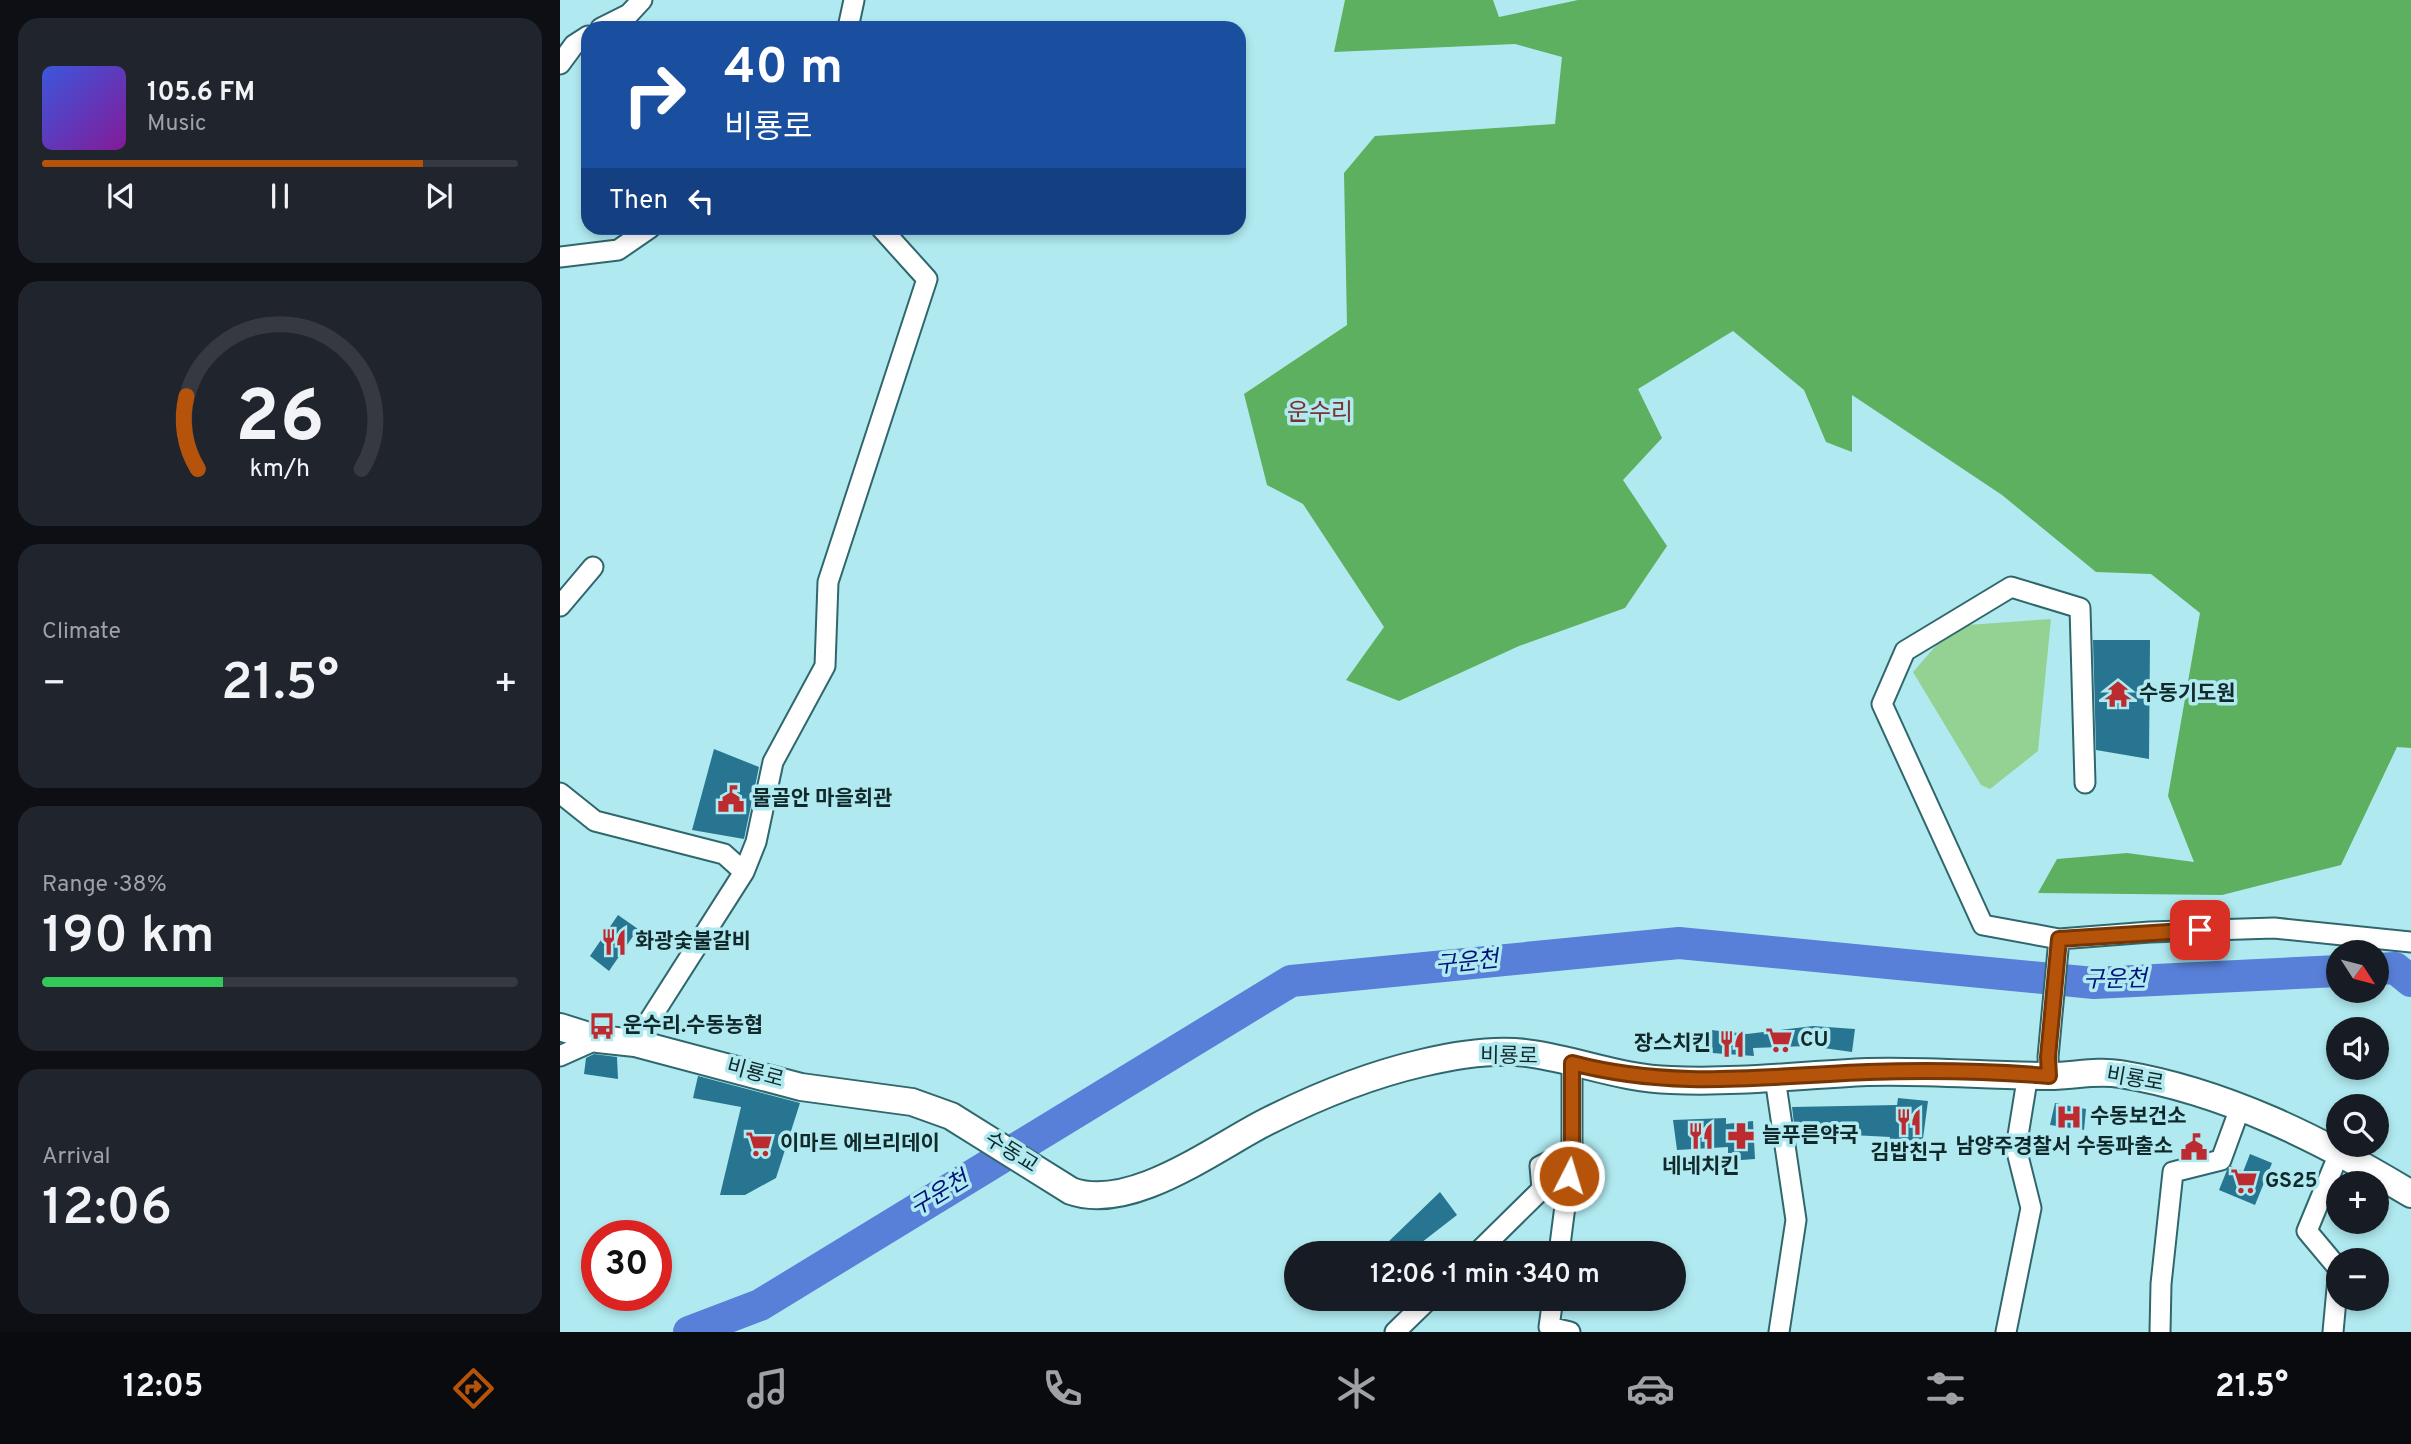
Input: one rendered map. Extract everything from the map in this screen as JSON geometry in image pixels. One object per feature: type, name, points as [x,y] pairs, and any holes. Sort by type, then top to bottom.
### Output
[{"type":"main road","name":"비룡로","points":[[560,1027],[598,1039],[635,1043],[801,1087],[912,1102],[951,1116]]},
{"type":"main road","name":"비룡로","points":[[1072,1191],[1090,1197],[1114,1195],[1192,1166],[1270,1120],[1342,1089],[1424,1062],[1495,1052],[1532,1054],[1608,1073],[1669,1080],[1775,1079],[1870,1072],[2041,1069],[2118,1074],[2218,1099],[2326,1145]]},
{"type":"main road","name":"수동교","points":[[951,1116],[1072,1191]]},
{"type":"main road","name":"비룡로","points":[[2350,1157],[2411,1194]]},
{"type":"street","points":[[615,21],[629,14],[642,0]]},
{"type":"street","points":[[850,21],[854,0]]},
{"type":"street","points":[[560,64],[574,45],[581,40]]},
{"type":"street","points":[[560,257],[618,250],[640,235]]},
{"type":"street","points":[[635,1043],[744,872],[756,842],[773,762],[825,666],[828,582],[927,279],[887,235]]},
{"type":"street","points":[[560,606],[593,567]]},
{"type":"street","points":[[2085,783],[2080,608],[2011,587],[1905,651],[1882,704],[1983,925],[2058,943],[2150,932],[2274,928],[2411,942]]},
{"type":"street","points":[[560,793],[595,821],[724,854],[744,872]]},
{"type":"street","points":[[2006,1332],[2031,1208],[2016,1148],[2041,1069],[2058,943]]},
{"type":"street","points":[[560,1056],[598,1039]]},
{"type":"street","points":[[1561,1241],[1572,1151],[1572,1063]]},
{"type":"street","points":[[1775,1079],[1796,1220],[1779,1332]]},
{"type":"street","points":[[2160,1332],[2161,1284],[2173,1172],[2221,1160],[2240,1108]]},
{"type":"street","points":[[1489,1241],[1542,1189],[1540,1166],[1572,1151]]},
{"type":"street","points":[[2326,1254],[2307,1231],[2338,1157]]},
{"type":"street","points":[[1395,1332],[1417,1311]]},
{"type":"street","points":[[1551,1311],[1549,1327],[1570,1332]]},
{"type":"street","points":[[2333,1332],[2335,1311]]},
{"type":"green space","points":[[1345,0],[1493,0],[1499,17],[1578,0],[2411,0],[2411,748],[2397,747],[2341,865],[2222,895],[2038,893],[2057,859],[2127,853],[2194,862],[2168,796],[2200,613],[2151,574],[2096,572],[2002,495],[1852,395],[1852,452],[1826,442],[1804,390],[1733,331],[1638,389],[1662,438],[1623,480],[1667,546],[1625,608],[1519,646],[1399,701],[1346,680],[1384,627],[1303,504],[1267,485],[1244,394],[1347,325],[1344,173],[1375,136],[1555,124],[1562,57],[1515,44],[1334,52]]},
{"type":"green space","points":[[2051,619],[2038,751],[1990,789],[1981,785],[1913,672],[1953,626]]},
{"type":"building","name":"수동기도원","points":[[2093,640],[2150,640],[2149,759],[2096,750]]},
{"type":"building","name":"물골안 마을회관","points":[[714,749],[759,767],[744,839],[692,830]]},
{"type":"building","name":"화광숯불갈비","points":[[618,915],[638,929],[609,971],[590,956]]},
{"type":"building","points":[[1813,1026],[1855,1029],[1852,1052],[1809,1046],[1753,1048],[1754,1056],[1712,1053],[1711,1030],[1747,1034]]},
{"type":"building","points":[[594,1054],[617,1057],[618,1079],[584,1074],[586,1058]]},
{"type":"building","name":"이마트 에브리데이","points":[[698,1076],[800,1103],[776,1178],[745,1195],[720,1195],[741,1107],[693,1098]]},
{"type":"building","points":[[1898,1098],[1928,1101],[1922,1146],[1889,1144],[1890,1137],[1795,1132],[1792,1107],[1897,1105]]},
{"type":"building","name":"수동보건소","points":[[2055,1103],[2086,1109],[2084,1130],[2050,1125]]},
{"type":"building","name":"네네치킨","points":[[1726,1118],[1726,1124],[1753,1121],[1755,1159],[1728,1161],[1728,1147],[1677,1150],[1673,1120]]},
{"type":"building","name":"GS25","points":[[2250,1154],[2272,1163],[2255,1205],[2219,1190],[2227,1170],[2231,1166],[2243,1172]]},
{"type":"building","points":[[1440,1192],[1457,1215],[1423,1241],[1389,1241]]},
{"type":"waterway","name":"구운천","points":[[689,1332],[760,1305],[1291,981],[1679,943],[2094,983],[2326,972]]},
{"type":"waterway","name":"구운천","points":[[2389,968],[2395,968],[2411,981]]},
{"type":"place","name":"수동기도원","points":[[2118,694]]},
{"type":"place","name":"물골안 마을회관","points":[[731,799]]},
{"type":"place","name":"화광숯불갈비","points":[[614,942]]},
{"type":"place","name":"운수리.수동농협","points":[[602,1026]]},
{"type":"place","name":"CU","points":[[1779,1040]]},
{"type":"place","name":"장스치킨","points":[[1732,1044]]},
{"type":"place","name":"수동보건소","points":[[2069,1117]]},
{"type":"place","name":"김밥친구","points":[[1909,1122]]},
{"type":"place","name":"네네치킨","points":[[1701,1136]]},
{"type":"place","name":"늘푸른약국","points":[[1741,1136]]},
{"type":"place","name":"이마트 에브리데이","points":[[759,1144]]},
{"type":"place","name":"남양주경찰서 수동파출소","points":[[2194,1147]]},
{"type":"place","name":"GS25","points":[[2244,1181]]},
{"type":"district","name":"운수리","points":[[1320,414]]},
{"type":"route","points":[[1569,1176],[1572,1151],[1572,1063],[1608,1073],[1669,1080],[1760,1080],[1870,1072],[2049,1076],[2048,1057],[2059,939],[2200,930]]}]
